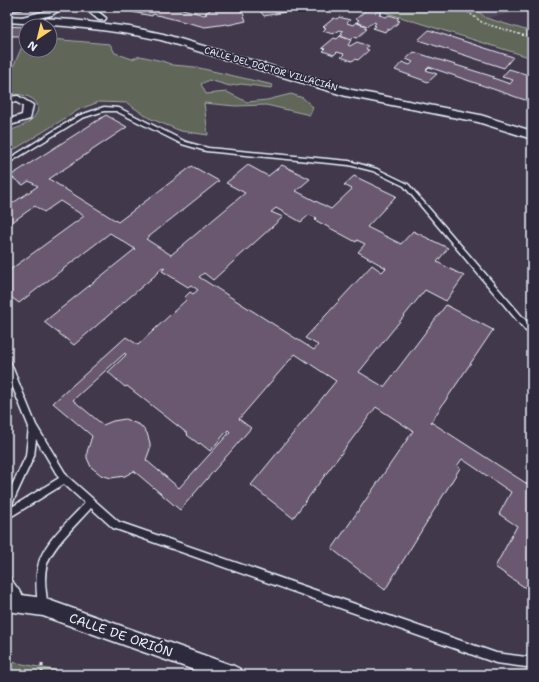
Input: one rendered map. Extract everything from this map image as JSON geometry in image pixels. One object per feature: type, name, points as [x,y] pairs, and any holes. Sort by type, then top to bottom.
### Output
[{"type":"street","points":[[7,10],[19,7]]},
{"type":"street","points":[[42,14],[60,7]]},
{"type":"street","points":[[87,7],[102,18]]},
{"type":"street","name":"CALLE DEL DOCTOR VILLACIÁN","points":[[7,10],[102,18],[167,30],[354,84],[442,100]]},
{"type":"street","name":"CALLE DEL DOCTOR VILLACIÁN","points":[[7,19],[25,19],[42,14],[143,33],[350,93],[466,116],[532,135]]},
{"type":"street","points":[[7,100],[18,99],[28,105],[27,117],[7,123]]},
{"type":"street","points":[[467,105],[492,111],[532,124]]},
{"type":"street","name":"CALLE DE ORIÓN","points":[[7,602],[42,607],[234,675]]},
{"type":"lane","points":[[7,162],[80,118],[104,109],[117,109],[184,143],[208,150],[349,163],[375,170],[406,185],[528,329],[532,331]]},
{"type":"lane","points":[[7,364],[33,428],[64,479],[116,525],[496,658],[526,662],[532,660]]},
{"type":"lane","points":[[7,505],[30,456],[33,428]]},
{"type":"lane","points":[[7,515],[64,479]]},
{"type":"lane","points":[[42,607],[41,585],[43,564],[51,548],[91,502]]},
{"type":"lane","points":[[7,581],[24,605]]},
{"type":"path","points":[[461,7],[483,23],[532,38]]},
{"type":"path","points":[[42,663],[42,675]]},
{"type":"shaded area","points":[[474,7],[532,7],[532,9],[487,18]]},
{"type":"green space","points":[[368,7],[473,7],[486,18],[532,32],[532,58]]},
{"type":"green space","points":[[58,40],[110,44],[115,53],[132,59],[140,56],[173,65],[195,67],[273,85],[271,88],[241,84],[230,86],[209,80],[201,84],[206,94],[227,92],[247,102],[267,100],[291,94],[303,98],[313,107],[310,115],[266,105],[235,106],[204,103],[208,135],[181,131],[149,118],[127,103],[99,102],[80,109],[7,154],[7,131],[29,122],[35,116],[38,109],[37,103],[31,98],[21,95],[7,94],[7,81],[18,56],[18,58],[58,58]]},
{"type":"green space","points":[[7,661],[64,672],[71,675],[7,675]]},
{"type":"building","points":[[111,7],[176,7],[204,15],[207,14],[205,13],[210,9],[236,7],[243,13],[246,21],[228,25],[205,27],[153,14],[152,16]]},
{"type":"building","points":[[257,7],[281,7],[285,12],[264,16]]},
{"type":"building","points":[[372,9],[382,13],[379,15],[386,17],[389,15],[399,18],[397,20],[400,21],[390,30],[387,29],[385,32],[373,28],[376,26],[374,25],[376,23],[374,22],[367,26],[356,23],[359,20],[356,19],[366,10],[369,11]]},
{"type":"building","points":[[339,17],[350,20],[347,23],[353,25],[356,22],[367,26],[364,28],[367,29],[357,38],[354,37],[351,40],[340,36],[343,34],[341,33],[343,31],[340,30],[333,34],[323,31],[326,28],[323,27],[334,18],[337,19]]},
{"type":"building","points":[[7,26],[18,27],[18,36],[7,36]]},
{"type":"building","points":[[429,30],[513,57],[504,68],[418,40]]},
{"type":"building","points":[[340,36],[351,40],[348,45],[350,46],[357,42],[368,46],[366,49],[369,50],[358,60],[355,59],[352,61],[341,57],[344,54],[337,52],[334,55],[323,51],[325,49],[322,48],[334,38],[337,39]]},
{"type":"building","points":[[414,52],[494,77],[493,78],[510,84],[513,80],[502,77],[509,69],[532,76],[532,87],[530,86],[528,90],[532,91],[532,97],[529,101],[522,99],[429,67],[426,70],[437,74],[428,82],[395,70],[402,62],[410,65],[413,62],[406,59]]},
{"type":"building","points":[[106,115],[127,127],[49,179],[118,222],[192,166],[219,181],[146,239],[171,255],[245,193],[226,183],[248,165],[268,176],[282,165],[310,179],[296,191],[331,209],[352,189],[344,185],[354,176],[396,196],[367,227],[401,244],[413,231],[448,248],[437,262],[464,276],[446,301],[425,290],[359,372],[384,387],[446,305],[493,330],[431,422],[532,487],[532,578],[527,589],[495,567],[517,526],[499,514],[511,492],[462,459],[457,466],[460,468],[385,590],[332,549],[413,431],[376,407],[293,518],[251,485],[336,381],[295,354],[239,419],[251,428],[180,510],[134,471],[125,476],[111,478],[101,475],[91,467],[87,458],[87,452],[92,436],[53,403],[126,337],[138,345],[186,300],[184,298],[190,292],[193,294],[198,290],[191,285],[188,287],[162,271],[165,268],[163,267],[74,345],[44,322],[135,249],[110,233],[19,303],[7,294],[7,272],[84,216],[60,201],[44,212],[35,206],[8,225],[7,207],[38,186],[29,181],[23,185],[10,176]],"holes":[[[276,208],[301,222],[309,215],[317,218],[315,220],[356,242],[357,240],[365,244],[358,252],[386,268],[382,272],[372,265],[305,338],[318,345],[314,350],[199,277],[204,273],[213,280],[283,217],[271,212]],[[125,353],[126,355],[108,372],[125,387],[127,386],[188,434],[187,435],[210,451],[228,430],[230,432],[179,488],[146,460],[150,449],[150,443],[147,433],[140,425],[125,419],[113,421],[103,425],[73,400]]]}]
